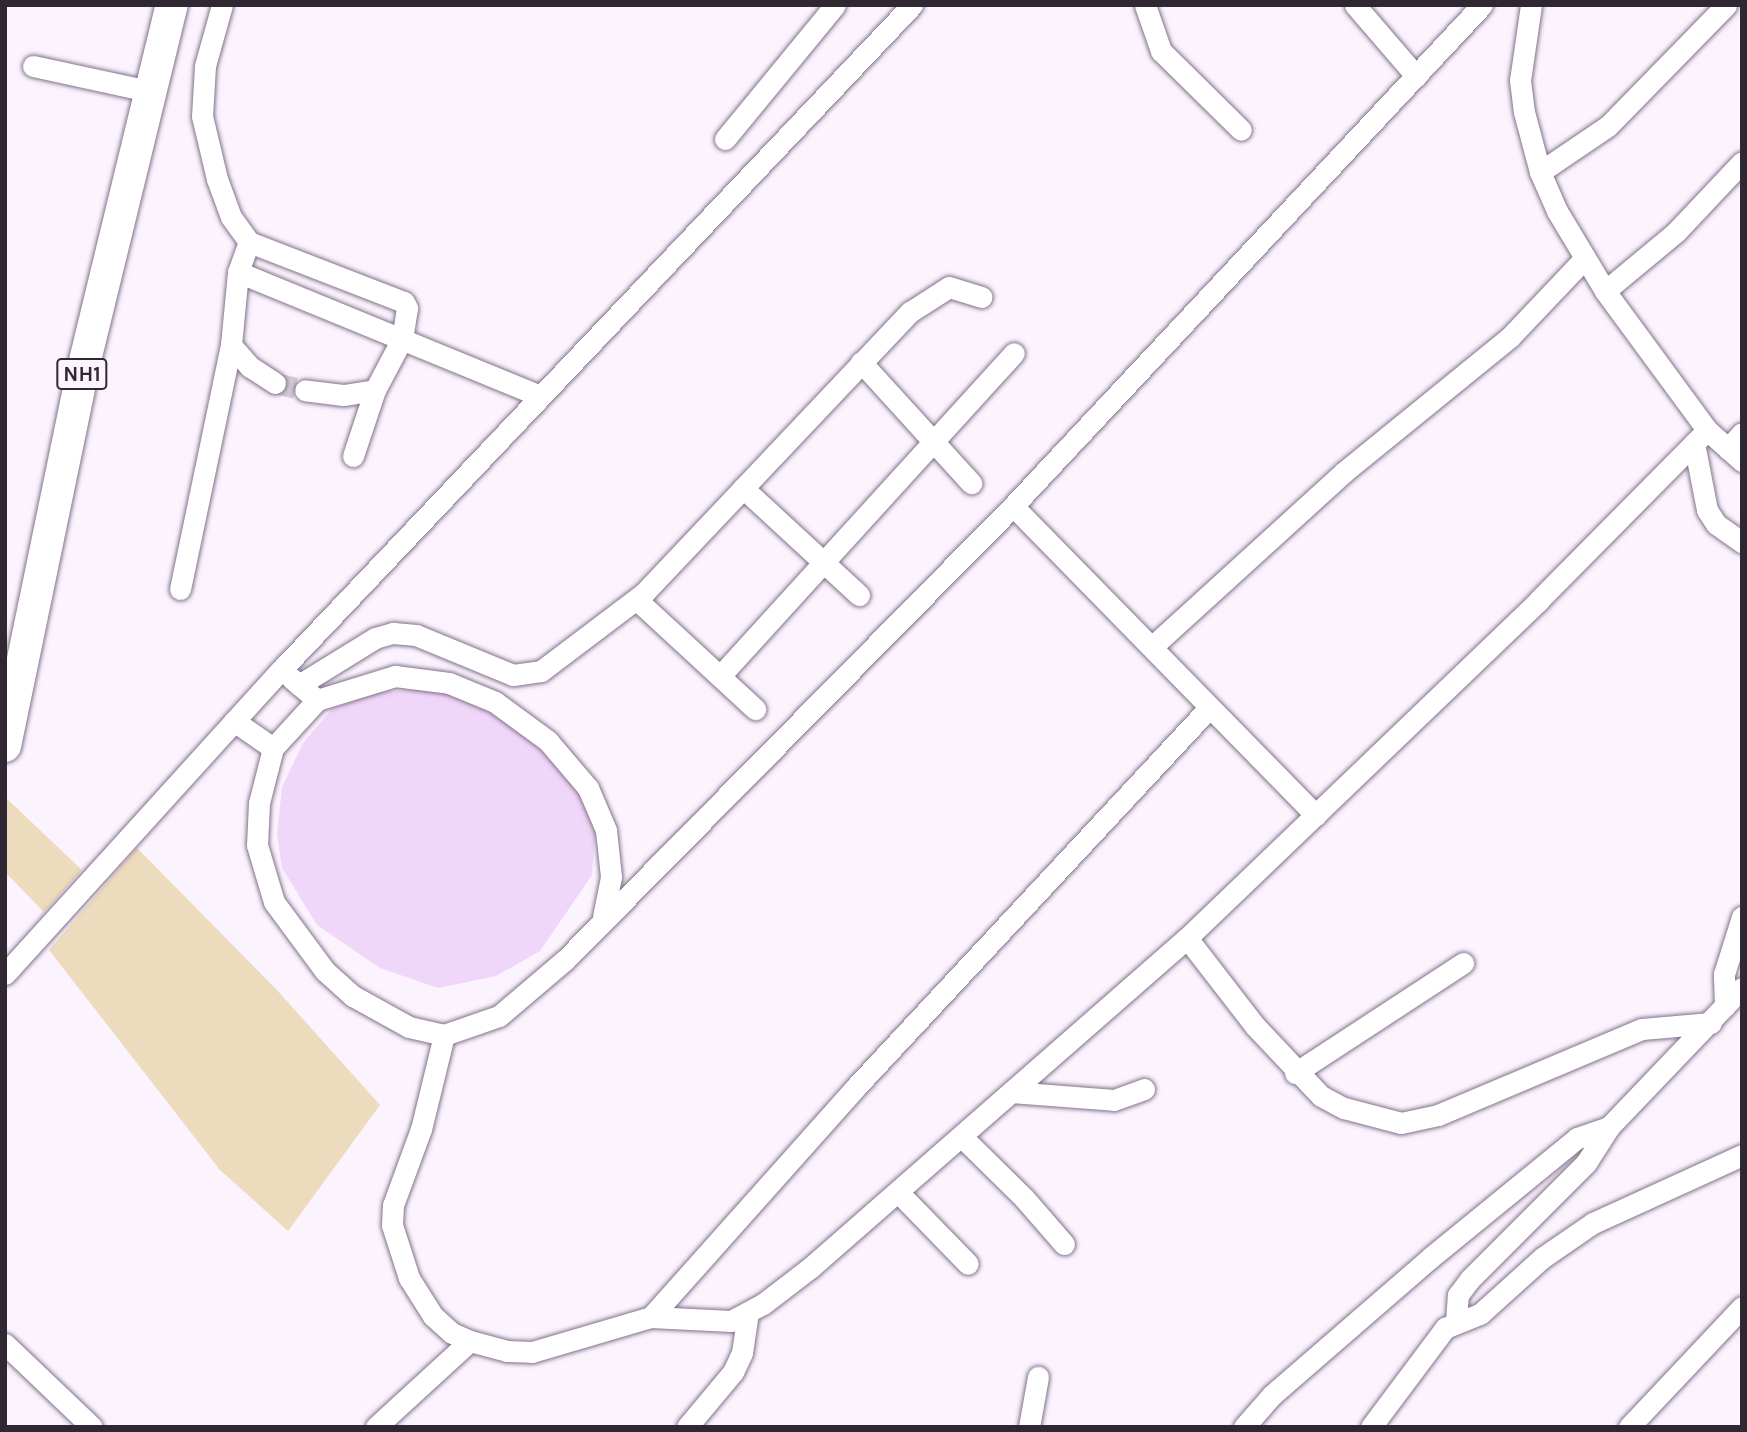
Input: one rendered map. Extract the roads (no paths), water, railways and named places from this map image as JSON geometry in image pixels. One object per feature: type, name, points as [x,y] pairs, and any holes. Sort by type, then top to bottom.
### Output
[{"type":"highway","name":"NH1","points":[[5,746],[140,90],[153,5]]},
{"type":"highway","name":"NH1","points":[[5,665],[78,299],[140,90],[172,5]]},
{"type":"street","points":[[222,5],[205,66],[202,116],[217,179],[231,216],[249,242],[399,299],[407,308],[402,339],[376,390],[353,456]]},
{"type":"street","points":[[725,139],[835,5]]},
{"type":"street","points":[[5,974],[281,670],[912,5]]},
{"type":"street","points":[[1145,5],[1161,51],[1241,130]]},
{"type":"street","points":[[1354,5],[1416,76]]},
{"type":"street","points":[[603,917],[611,877],[606,830],[587,788],[548,741],[495,702],[449,683],[395,676],[317,700],[273,748],[259,803],[257,845],[274,902],[298,939],[353,996],[409,1027],[444,1035],[499,1016],[566,959],[603,917],[1013,506],[1482,5]]},
{"type":"street","points":[[1531,5],[1520,80],[1540,172],[1584,259],[1700,437],[1707,510],[1716,524],[1742,542]]},
{"type":"street","points":[[1540,172],[1608,126],[1726,5]]},
{"type":"street","points":[[33,66],[140,90]]},
{"type":"street","points":[[1605,291],[1676,232],[1742,162]]},
{"type":"street","points":[[180,589],[231,345],[238,272],[249,242]]},
{"type":"street","points":[[1154,645],[1344,472],[1510,337],[1584,259]]},
{"type":"street","points":[[238,272],[540,396]]},
{"type":"street","points":[[299,685],[375,638],[394,634],[416,635],[513,675],[541,671],[637,600],[861,362],[938,291],[959,287],[981,297]]},
{"type":"street","points":[[231,345],[250,366],[275,383]]},
{"type":"street","points":[[721,675],[826,565],[1014,353]]},
{"type":"street","points":[[861,362],[971,483]]},
{"type":"street","points":[[305,390],[343,395],[376,390]]},
{"type":"street","points":[[1700,437],[1737,448]]},
{"type":"street","points":[[444,1035],[421,1129],[393,1205],[392,1225],[409,1278],[433,1316],[470,1341],[507,1351],[532,1352],[651,1317],[704,1323],[731,1321],[810,1268],[1187,939],[1700,437]]},
{"type":"street","points":[[743,488],[859,595]]},
{"type":"street","points":[[1013,506],[1154,645],[1209,708],[1315,815]]},
{"type":"street","points":[[637,600],[755,709]]},
{"type":"street","points":[[281,670],[317,700]]},
{"type":"street","points":[[651,1317],[855,1088],[1209,708]]},
{"type":"street","points":[[234,721],[273,748]]},
{"type":"street","points":[[1725,1006],[1724,974],[1742,918]]},
{"type":"street","points":[[1187,939],[1294,1073],[1321,1096],[1344,1108],[1401,1123],[1420,1121],[1642,1029],[1710,1023]]},
{"type":"street","points":[[1294,1073],[1463,963]]},
{"type":"street","points":[[1456,1322],[1455,1307],[1463,1287],[1586,1163],[1609,1127],[1742,988]]},
{"type":"street","points":[[1011,1093],[1101,1100],[1144,1089]]},
{"type":"street","points":[[1244,1427],[1272,1395],[1451,1241],[1577,1138],[1609,1127]]},
{"type":"street","points":[[961,1136],[1024,1198],[1064,1244]]},
{"type":"street","points":[[1371,1427],[1438,1333],[1456,1322],[1480,1314],[1542,1258],[1592,1223],[1742,1155]]},
{"type":"street","points":[[898,1192],[968,1264]]},
{"type":"street","points":[[1629,1427],[1742,1307]]},
{"type":"street","points":[[687,1427],[733,1372],[742,1353],[748,1312]]},
{"type":"street","points":[[376,1427],[470,1341]]},
{"type":"street","points":[[5,1344],[92,1427]]},
{"type":"street","points":[[1029,1427],[1038,1377]]},
{"type":"tunnel","points":[[275,383],[305,390]]}]
